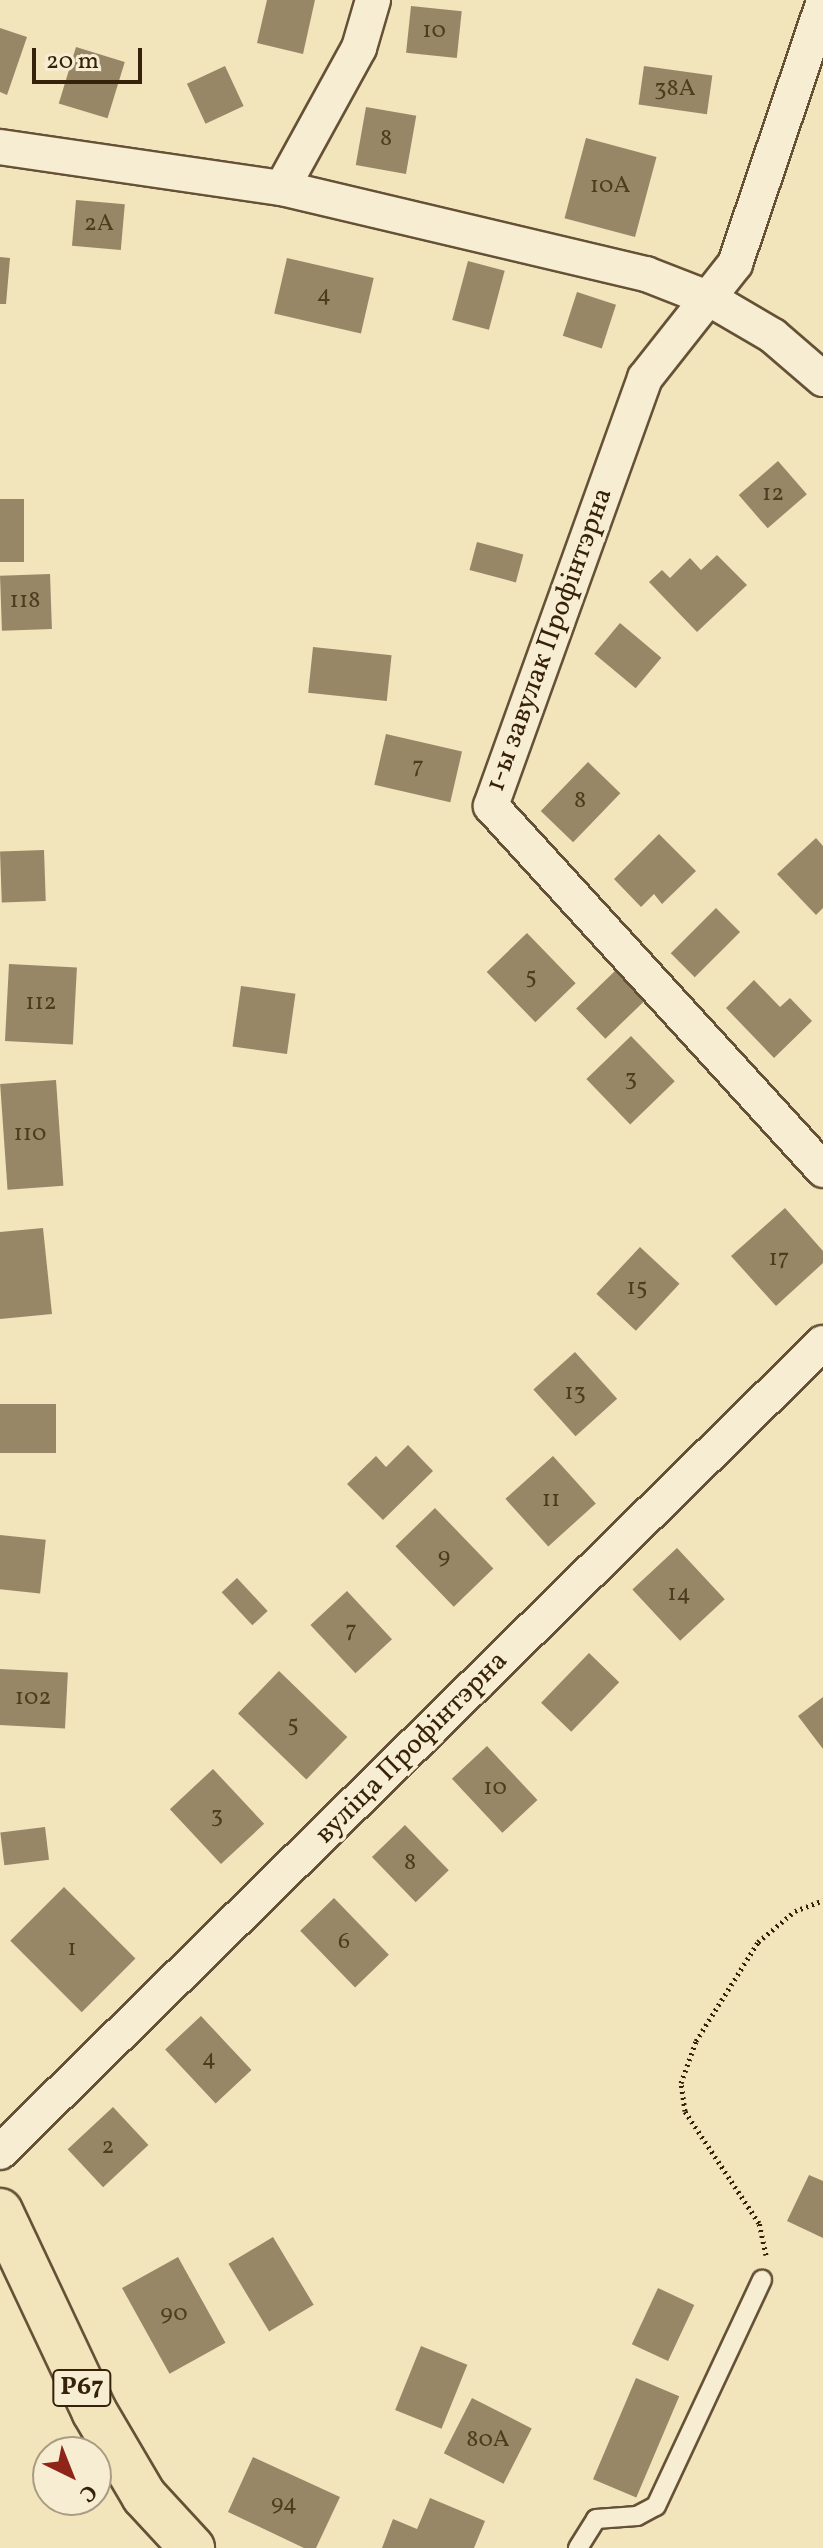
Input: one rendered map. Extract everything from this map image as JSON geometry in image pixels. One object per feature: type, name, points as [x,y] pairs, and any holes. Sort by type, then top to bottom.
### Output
[{"type":"main road","name":"Р67","points":[[0,2211],[94,2411],[144,2496],[192,2548]]},
{"type":"street","points":[[282,188],[359,48],[373,0]]},
{"type":"street","points":[[710,299],[735,264],[823,4]]},
{"type":"street","points":[[0,147],[282,188],[646,274],[710,299],[773,336],[823,379]]},
{"type":"street","name":"1-ы завулак Профінтэрна","points":[[710,299],[645,378],[491,806],[823,1170]]},
{"type":"street","name":"вуліца Профінтэрна","points":[[0,2152],[823,1343]]},
{"type":"lane","points":[[578,2548],[596,2519],[637,2516],[656,2506],[762,2280]]},
{"type":"path","points":[[762,2280],[767,2253],[759,2223],[685,2111],[681,2083],[696,2041],[758,1942],[795,1911],[823,1900]]},
{"type":"building","points":[[267,0],[315,0],[303,54],[257,43]]},
{"type":"building","points":[[411,6],[462,11],[457,58],[406,53]]},
{"type":"building","points":[[0,28],[27,37],[7,95],[0,92]]},
{"type":"building","points":[[76,47],[125,62],[108,118],[59,103]]},
{"type":"building","points":[[225,66],[244,106],[206,124],[187,84]]},
{"type":"building","points":[[644,66],[712,76],[707,114],[639,105]]},
{"type":"building","points":[[366,107],[416,116],[406,174],[356,165]]},
{"type":"building","points":[[586,138],[657,157],[635,237],[565,218]]},
{"type":"building","points":[[76,200],[125,204],[121,250],[72,246]]},
{"type":"building","points":[[0,257],[10,258],[6,304],[0,304]]},
{"type":"building","points":[[287,258],[374,278],[361,334],[274,314]]},
{"type":"building","points":[[468,261],[505,271],[489,330],[452,320]]},
{"type":"building","points":[[577,292],[616,305],[602,348],[563,336]]},
{"type":"building","points":[[778,461],[807,494],[768,528],[739,495]]},
{"type":"building","points":[[0,499],[24,499],[24,562],[0,562]]},
{"type":"building","points":[[477,542],[523,554],[516,582],[469,570]]},
{"type":"building","points":[[717,555],[747,585],[697,632],[649,582],[662,570],[670,578],[690,558],[701,570]]},
{"type":"building","points":[[50,574],[52,629],[2,631],[0,576]]},
{"type":"building","points":[[620,623],[661,658],[636,688],[594,654]]},
{"type":"building","points":[[313,647],[392,655],[387,701],[308,693]]},
{"type":"building","points":[[386,734],[462,752],[450,802],[374,785]]},
{"type":"building","points":[[588,762],[620,793],[573,842],[541,811]]},
{"type":"building","points":[[659,834],[696,871],[662,904],[654,894],[641,907],[614,879]]},
{"type":"building","points":[[816,838],[823,846],[823,908],[816,915],[777,874]]},
{"type":"building","points":[[44,850],[46,901],[2,903],[0,852]]},
{"type":"building","points":[[716,908],[740,932],[695,977],[671,953]]},
{"type":"building","points":[[527,933],[576,983],[535,1022],[487,972]]},
{"type":"building","points":[[9,964],[77,968],[73,1044],[5,1041]]},
{"type":"building","points":[[615,971],[644,1001],[605,1039],[576,1009]]},
{"type":"building","points":[[754,980],[780,1007],[790,998],[812,1021],[774,1058],[726,1008]]},
{"type":"building","points":[[241,986],[295,994],[287,1054],[233,1046]]},
{"type":"building","points":[[631,1036],[675,1081],[630,1124],[586,1079]]},
{"type":"building","points":[[56,1080],[63,1186],[8,1190],[0,1084]]},
{"type":"building","points":[[785,1208],[823,1251],[823,1263],[776,1306],[731,1256]]},
{"type":"building","points":[[43,1228],[52,1314],[0,1319],[0,1232]]},
{"type":"building","points":[[640,1247],[679,1284],[636,1331],[596,1294]]},
{"type":"building","points":[[575,1352],[617,1399],[576,1436],[533,1389]]},
{"type":"building","points":[[0,1404],[56,1404],[56,1453],[0,1453]]},
{"type":"building","points":[[408,1445],[433,1471],[383,1520],[347,1484],[376,1456],[386,1467]]},
{"type":"building","points":[[553,1456],[596,1504],[548,1546],[505,1499]]},
{"type":"building","points":[[435,1508],[493,1568],[454,1607],[395,1546]]},
{"type":"building","points":[[0,1535],[46,1540],[40,1594],[0,1589]]},
{"type":"building","points":[[677,1548],[725,1599],[680,1641],[632,1590]]},
{"type":"building","points":[[237,1578],[268,1611],[252,1625],[222,1592]]},
{"type":"building","points":[[347,1591],[392,1639],[355,1673],[310,1625]]},
{"type":"building","points":[[589,1653],[619,1682],[571,1732],[541,1703]]},
{"type":"building","points":[[0,1669],[68,1673],[65,1728],[0,1725]]},
{"type":"building","points":[[279,1671],[347,1737],[306,1779],[238,1713]]},
{"type":"building","points":[[823,1697],[823,1749],[798,1716]]},
{"type":"building","points":[[487,1746],[537,1800],[502,1833],[452,1779]]},
{"type":"building","points":[[213,1769],[264,1824],[221,1864],[170,1809]]},
{"type":"building","points":[[405,1825],[449,1870],[416,1902],[372,1857]]},
{"type":"building","points":[[45,1827],[49,1860],[4,1865],[0,1832]]},
{"type":"building","points":[[64,1887],[135,1958],[82,2012],[10,1941]]},
{"type":"building","points":[[334,1898],[389,1955],[355,1987],[300,1931]]},
{"type":"building","points":[[201,2016],[251,2070],[216,2104],[165,2049]]},
{"type":"building","points":[[113,2107],[148,2145],[103,2187],[68,2149]]},
{"type":"building","points":[[809,2175],[823,2181],[823,2238],[787,2221]]},
{"type":"building","points":[[273,2237],[314,2305],[269,2331],[228,2264]]},
{"type":"building","points":[[178,2257],[226,2343],[170,2374],[122,2288]]},
{"type":"building","points":[[658,2288],[694,2305],[668,2361],[632,2344]]},
{"type":"building","points":[[421,2346],[467,2365],[442,2429],[395,2410]]},
{"type":"building","points":[[636,2378],[679,2396],[636,2498],[593,2479]]},
{"type":"building","points":[[472,2398],[532,2428],[504,2484],[444,2453]]},
{"type":"building","points":[[253,2457],[340,2497],[316,2548],[304,2548],[228,2512]]},
{"type":"building","points":[[430,2498],[485,2521],[474,2548],[382,2548],[393,2519],[417,2529]]}]
